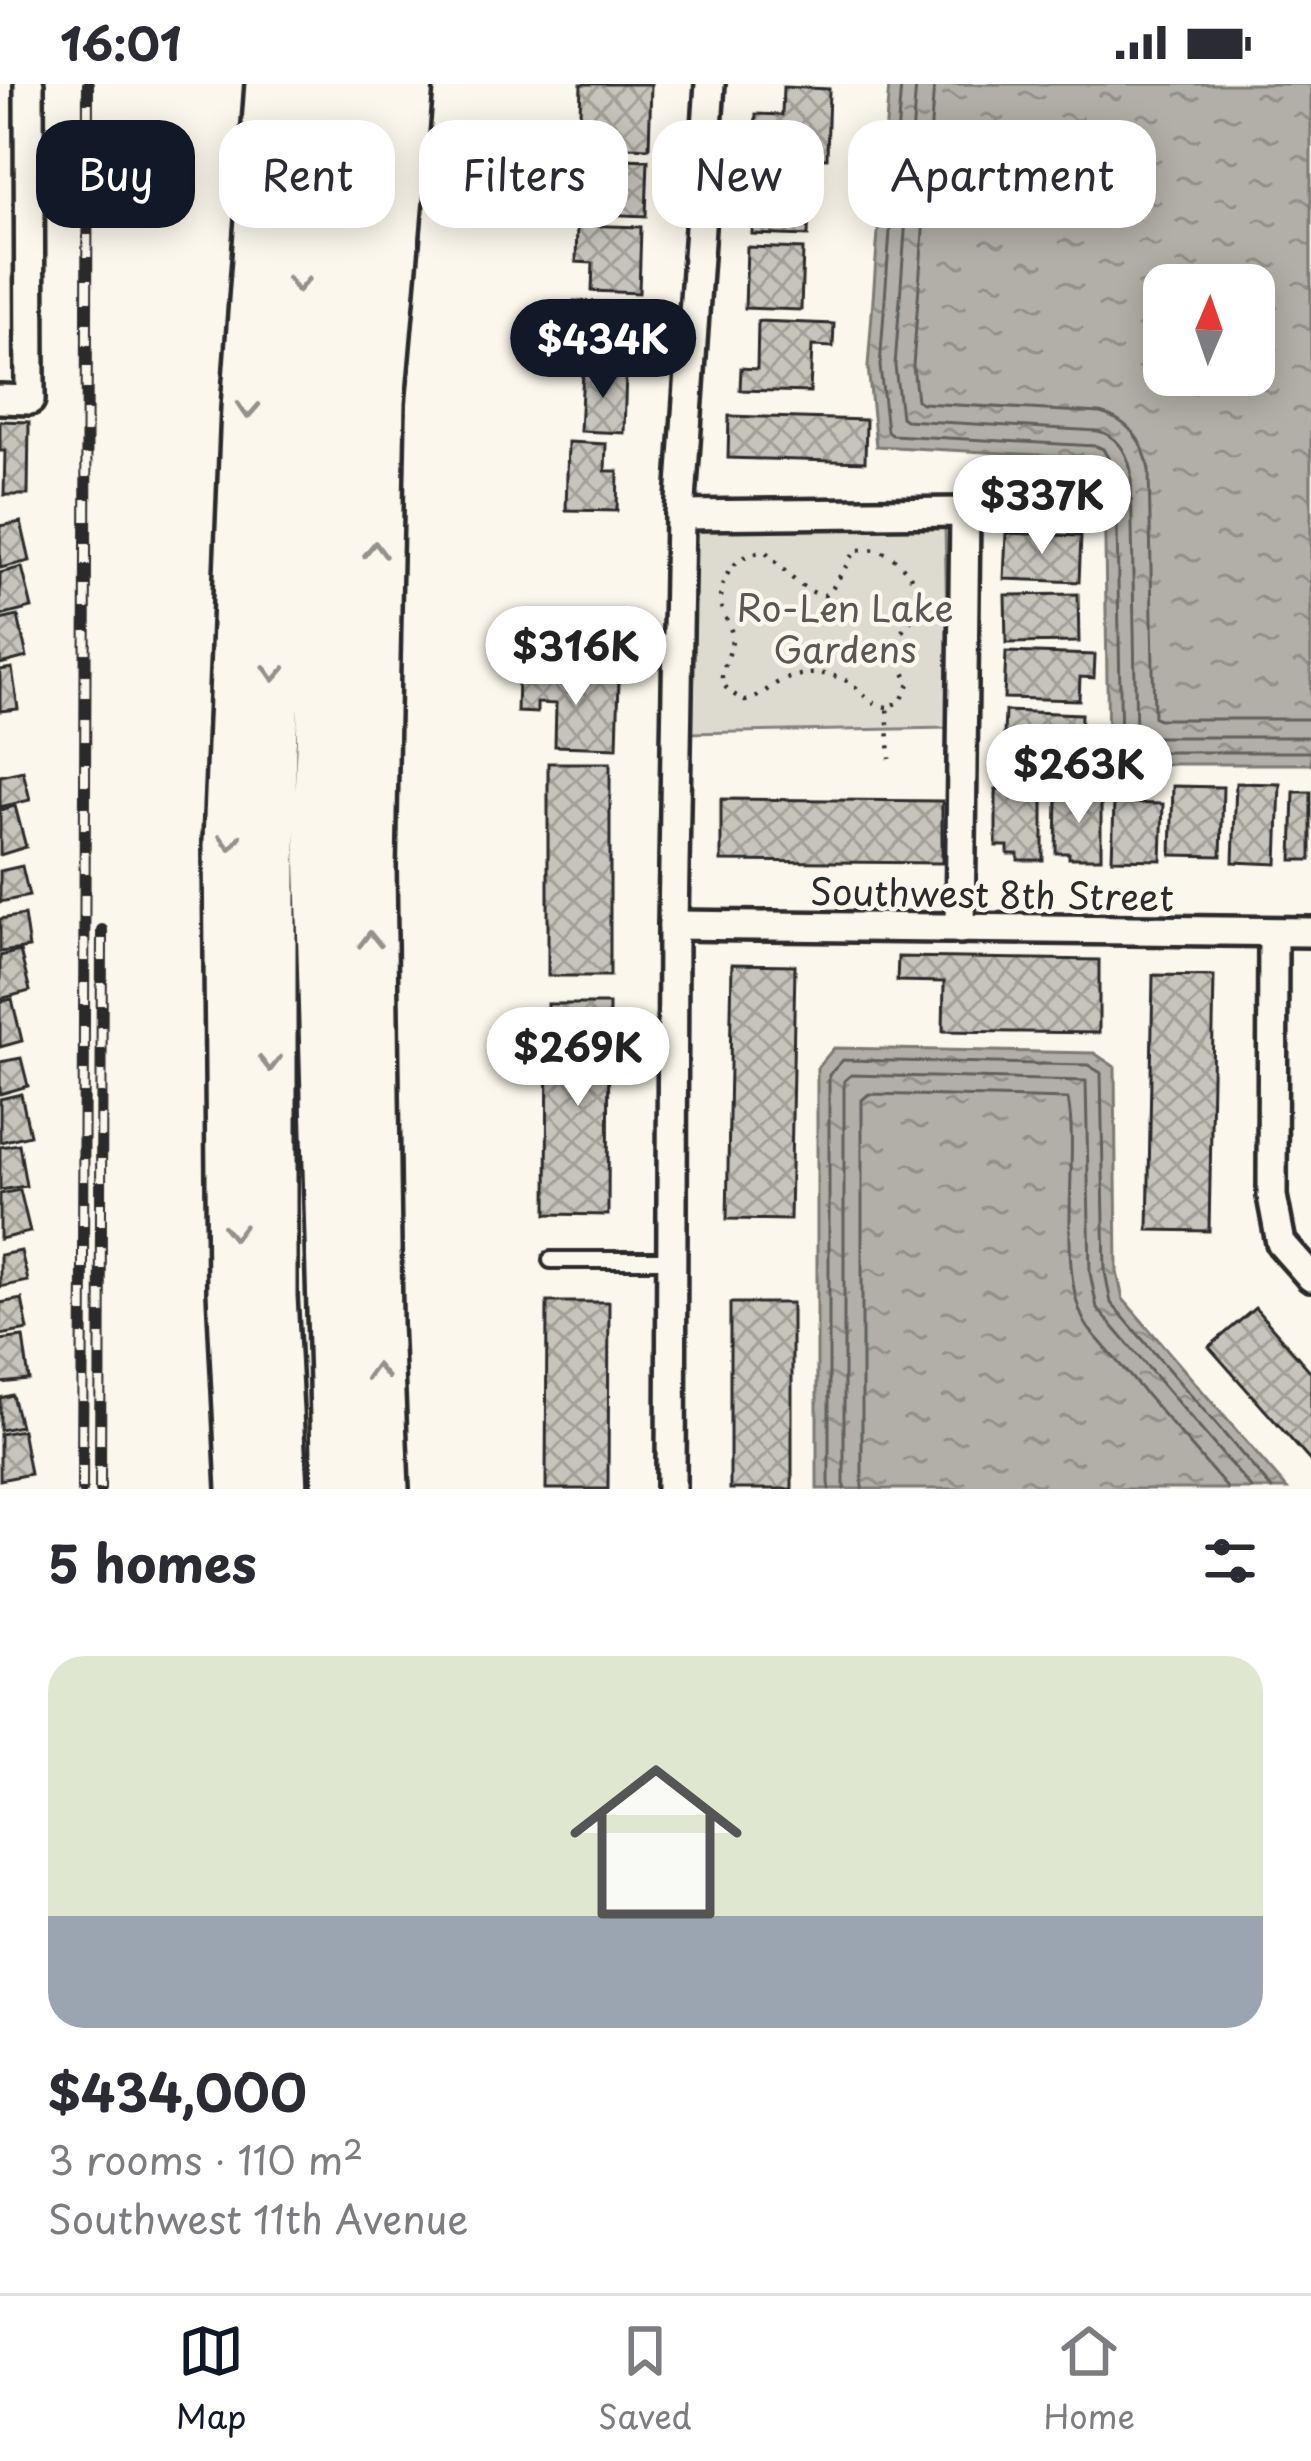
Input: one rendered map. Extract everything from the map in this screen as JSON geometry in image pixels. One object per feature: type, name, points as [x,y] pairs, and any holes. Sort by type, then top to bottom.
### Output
[{"type":"highway","points":[[244,1489],[234,1292],[230,842],[248,409],[272,84]]},
{"type":"highway","points":[[280,1489],[270,1296],[270,749],[299,258],[316,84]]},
{"type":"highway","points":[[339,1489],[320,809],[333,395],[357,84]]},
{"type":"highway","points":[[382,1489],[369,867],[378,402],[406,84]]},
{"type":"street","points":[[0,399],[30,400],[29,84]]},
{"type":"street","points":[[671,1489],[680,515],[710,84]]},
{"type":"street","points":[[680,515],[965,512],[960,928]]},
{"type":"street","name":"Southwest 8th Street","points":[[673,925],[1311,932]]},
{"type":"street","points":[[1273,933],[1272,1196],[1281,1243],[1311,1277]]},
{"type":"lane","points":[[558,650],[677,640]]},
{"type":"lane","points":[[551,1259],[672,1260]]},
{"type":"path","points":[[856,550],[878,550],[894,559],[909,575],[919,599],[910,624],[897,639],[908,692],[902,701],[887,707],[874,705],[851,683],[826,673],[790,678],[759,698],[745,701],[729,692],[721,674],[732,632],[720,602],[732,566],[754,551],[766,552],[807,590],[825,595],[856,550]]},
{"type":"path","points":[[887,707],[890,759]]},
{"type":"green space","name":"Ro-Len Lake Gardens","points":[[945,526],[949,728],[688,733],[694,527]]},
{"type":"water","points":[[889,84],[1311,84],[1311,764],[1123,764],[1108,750],[1104,473],[1097,458],[876,446],[868,367],[878,228],[1156,228],[1156,120],[886,120]]},
{"type":"water","points":[[834,1048],[1094,1053],[1115,1067],[1117,1272],[1123,1299],[1287,1489],[817,1489],[817,1068]]},
{"type":"building","points":[[581,84],[651,84],[649,148],[628,147],[628,120],[580,120]]},
{"type":"building","points":[[783,87],[829,89],[827,158],[824,120],[756,120],[756,114],[782,115]]},
{"type":"building","points":[[628,159],[648,160],[646,216],[628,215]]},
{"type":"building","points":[[641,227],[639,293],[592,291],[593,263],[576,262],[577,228]]},
{"type":"building","points":[[752,228],[808,228],[808,236],[752,234]]},
{"type":"building","points":[[747,247],[803,249],[801,310],[745,308]]},
{"type":"building","points":[[574,301],[634,303],[632,358],[572,356]]},
{"type":"building","points":[[758,321],[834,324],[833,347],[812,346],[810,392],[740,390],[741,368],[757,369]]},
{"type":"building","points":[[583,370],[626,371],[624,433],[580,431]]},
{"type":"building","points":[[729,416],[866,420],[865,462],[728,458]]},
{"type":"building","points":[[0,421],[29,422],[28,495],[4,495]]},
{"type":"building","points":[[568,442],[606,444],[605,471],[618,471],[617,511],[566,510]]},
{"type":"building","points":[[1007,475],[1081,477],[1080,522],[1005,520]]},
{"type":"building","points":[[21,522],[30,561],[0,568],[0,526]]},
{"type":"building","points":[[1006,533],[1081,536],[1079,582],[1004,579]]},
{"type":"building","points":[[22,567],[32,608],[0,616],[0,573]]},
{"type":"building","points":[[1078,594],[1079,642],[1006,643],[1005,595]]},
{"type":"building","points":[[18,616],[27,657],[0,664],[0,620]]},
{"type":"building","points":[[1006,652],[1095,655],[1094,678],[1080,677],[1079,700],[1004,698]]},
{"type":"building","points":[[12,668],[18,709],[0,711],[0,670]]},
{"type":"building","points":[[518,677],[619,679],[617,748],[555,746],[556,704],[537,703],[537,713],[517,712]]},
{"type":"building","points":[[1005,711],[1081,714],[1079,762],[1003,760]]},
{"type":"building","points":[[548,763],[610,763],[610,976],[548,976]]},
{"type":"building","points":[[23,771],[30,800],[0,807],[0,776]]},
{"type":"building","points":[[1236,783],[1280,784],[1277,864],[1233,862]]},
{"type":"building","points":[[1173,786],[1223,787],[1221,856],[1171,855]]},
{"type":"building","points":[[996,789],[1043,789],[1043,860],[1018,860],[1018,854],[1008,854],[1008,846],[996,846]]},
{"type":"building","points":[[1294,792],[1311,792],[1311,860],[1292,860]]},
{"type":"building","points":[[1101,794],[1101,858],[1056,853],[1057,795]]},
{"type":"building","points":[[721,799],[942,801],[942,863],[721,861]]},
{"type":"building","points":[[1114,803],[1163,804],[1161,860],[1112,859]]},
{"type":"building","points":[[15,806],[26,847],[0,855],[0,810]]},
{"type":"building","points":[[22,866],[29,896],[0,902],[0,871]]},
{"type":"building","points":[[24,915],[29,948],[0,952],[0,919]]},
{"type":"building","points":[[20,951],[30,991],[0,999],[0,956]]},
{"type":"building","points":[[898,957],[1099,960],[1099,1033],[943,1031],[944,982],[897,981]]},
{"type":"building","points":[[732,964],[795,965],[790,1220],[727,1219]]},
{"type":"building","points":[[1153,975],[1214,976],[1209,1231],[1148,1230]]},
{"type":"building","points":[[12,999],[22,1041],[0,1047],[0,1002]]},
{"type":"building","points":[[548,1004],[609,1004],[608,1215],[547,1214]]},
{"type":"building","points":[[21,1058],[28,1086],[0,1094],[0,1062]]},
{"type":"building","points":[[21,1094],[30,1135],[0,1142],[0,1099]]},
{"type":"building","points":[[19,1144],[26,1186],[0,1190],[0,1147]]},
{"type":"building","points":[[20,1190],[30,1232],[0,1239],[0,1194]]},
{"type":"building","points":[[21,1251],[28,1281],[0,1287],[0,1255]]},
{"type":"building","points":[[22,1299],[28,1330],[0,1335],[0,1303]]},
{"type":"building","points":[[547,1302],[609,1302],[608,1489],[546,1489]]},
{"type":"building","points":[[730,1303],[792,1303],[792,1489],[730,1489]]},
{"type":"building","points":[[1255,1308],[1311,1372],[1311,1462],[1209,1347]]},
{"type":"building","points":[[23,1337],[29,1380],[0,1383],[0,1340]]},
{"type":"building","points":[[12,1395],[20,1426],[0,1430],[0,1398]]},
{"type":"building","points":[[22,1430],[30,1474],[0,1480],[0,1434]]},
{"type":"railway","points":[[82,1489],[88,84]]},
{"type":"railway","points":[[100,1489],[102,930]]}]
